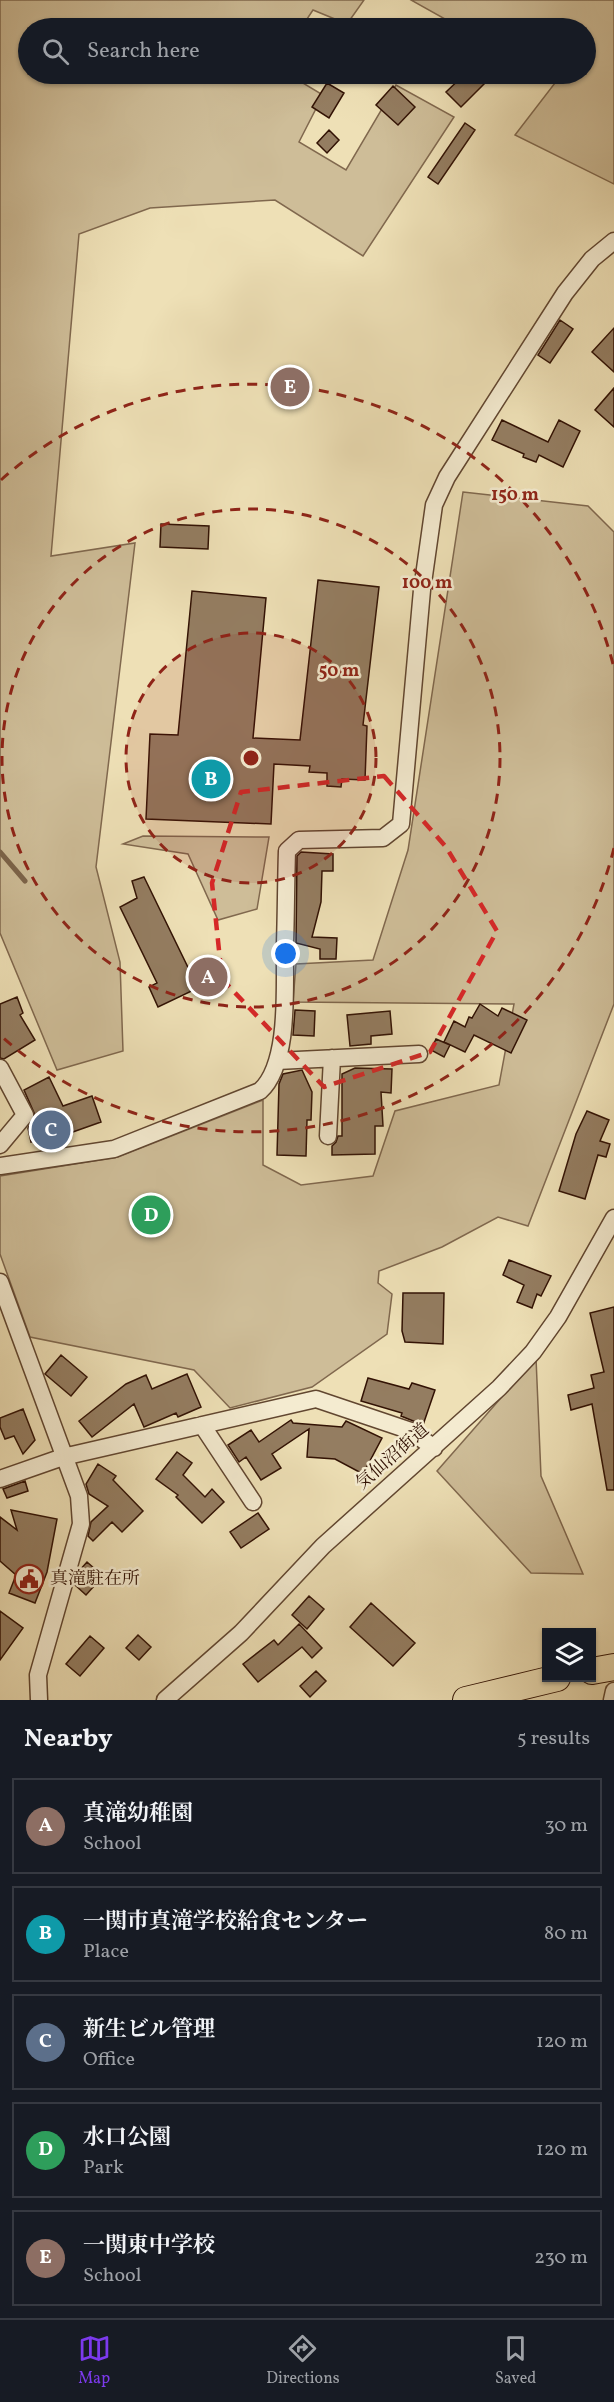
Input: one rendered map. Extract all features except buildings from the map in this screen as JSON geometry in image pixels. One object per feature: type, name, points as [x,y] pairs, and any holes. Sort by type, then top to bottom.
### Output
[{"type":"highway","points":[[596,1670],[614,1667]]},
{"type":"highway","points":[[466,1700],[542,1681]]},
{"type":"street","points":[[0,1166],[114,1149],[260,1091],[267,1084],[277,1061],[284,1023],[286,851],[298,840],[382,838],[401,824],[422,590],[434,505],[447,477],[565,292],[592,260],[614,241]]},
{"type":"street","points":[[277,1061],[419,1054]]},
{"type":"street","points":[[328,1136],[332,1058]]},
{"type":"street","points":[[0,1068],[25,1115],[0,1145]]},
{"type":"street","name":"気仙沼街道","points":[[165,1700],[241,1633],[323,1546],[499,1388],[533,1352],[558,1317],[614,1218]]},
{"type":"street","points":[[0,1282],[79,1496],[81,1524],[38,1675],[39,1700]]},
{"type":"street","points":[[0,1479],[63,1457],[316,1400],[411,1431],[434,1448]]},
{"type":"street","points":[[202,1425],[253,1502]]},
{"type":"street","points":[[612,1700],[614,1690]]},
{"type":"highlighted area","points":[[384,776],[446,847],[497,931],[430,1052],[324,1087],[222,979],[212,883],[241,792]]},
{"type":"shaded area","points":[[0,0],[364,0],[351,18],[332,18],[313,10],[308,18],[18,18],[18,84],[305,84],[323,95],[299,142],[346,170],[396,85],[454,117],[363,256],[275,200],[150,208],[79,234],[51,556],[135,543],[96,867],[120,962],[123,1051],[57,1070],[0,933]]},
{"type":"shaded area","points":[[411,0],[614,0],[614,184],[515,135],[554,84],[596,84],[596,18],[443,18]]},
{"type":"shaded area","points":[[463,492],[588,506],[614,532],[614,1004],[528,1226],[498,1217],[442,1247],[379,1271],[378,1283],[392,1294],[387,1334],[312,1387],[230,1408],[194,1370],[30,1337],[0,1254],[0,1176],[118,1157],[263,1100],[263,1165],[301,1185],[373,1176],[395,1111],[499,1085],[514,1004],[293,1002],[296,964],[373,960],[408,850]]},
{"type":"shaded area","points":[[143,836],[269,837],[257,909],[218,920],[188,854],[123,844]]},
{"type":"shaded area","points":[[536,1358],[541,1476],[583,1574],[531,1573],[437,1471]]},
{"type":"waterway","points":[[0,852],[25,881]]},
{"type":"place","name":"一関東中学校","points":[[290,387]]},
{"type":"place","name":"一関市真滝学校給食センター","points":[[211,779]]},
{"type":"place","name":"真滝幼稚園","points":[[208,977]]},
{"type":"place","name":"新生ビル管理","points":[[51,1130]]},
{"type":"place","name":"水口公園","points":[[151,1215]]},
{"type":"place","name":"真滝駐在所","points":[[29,1579]]}]
